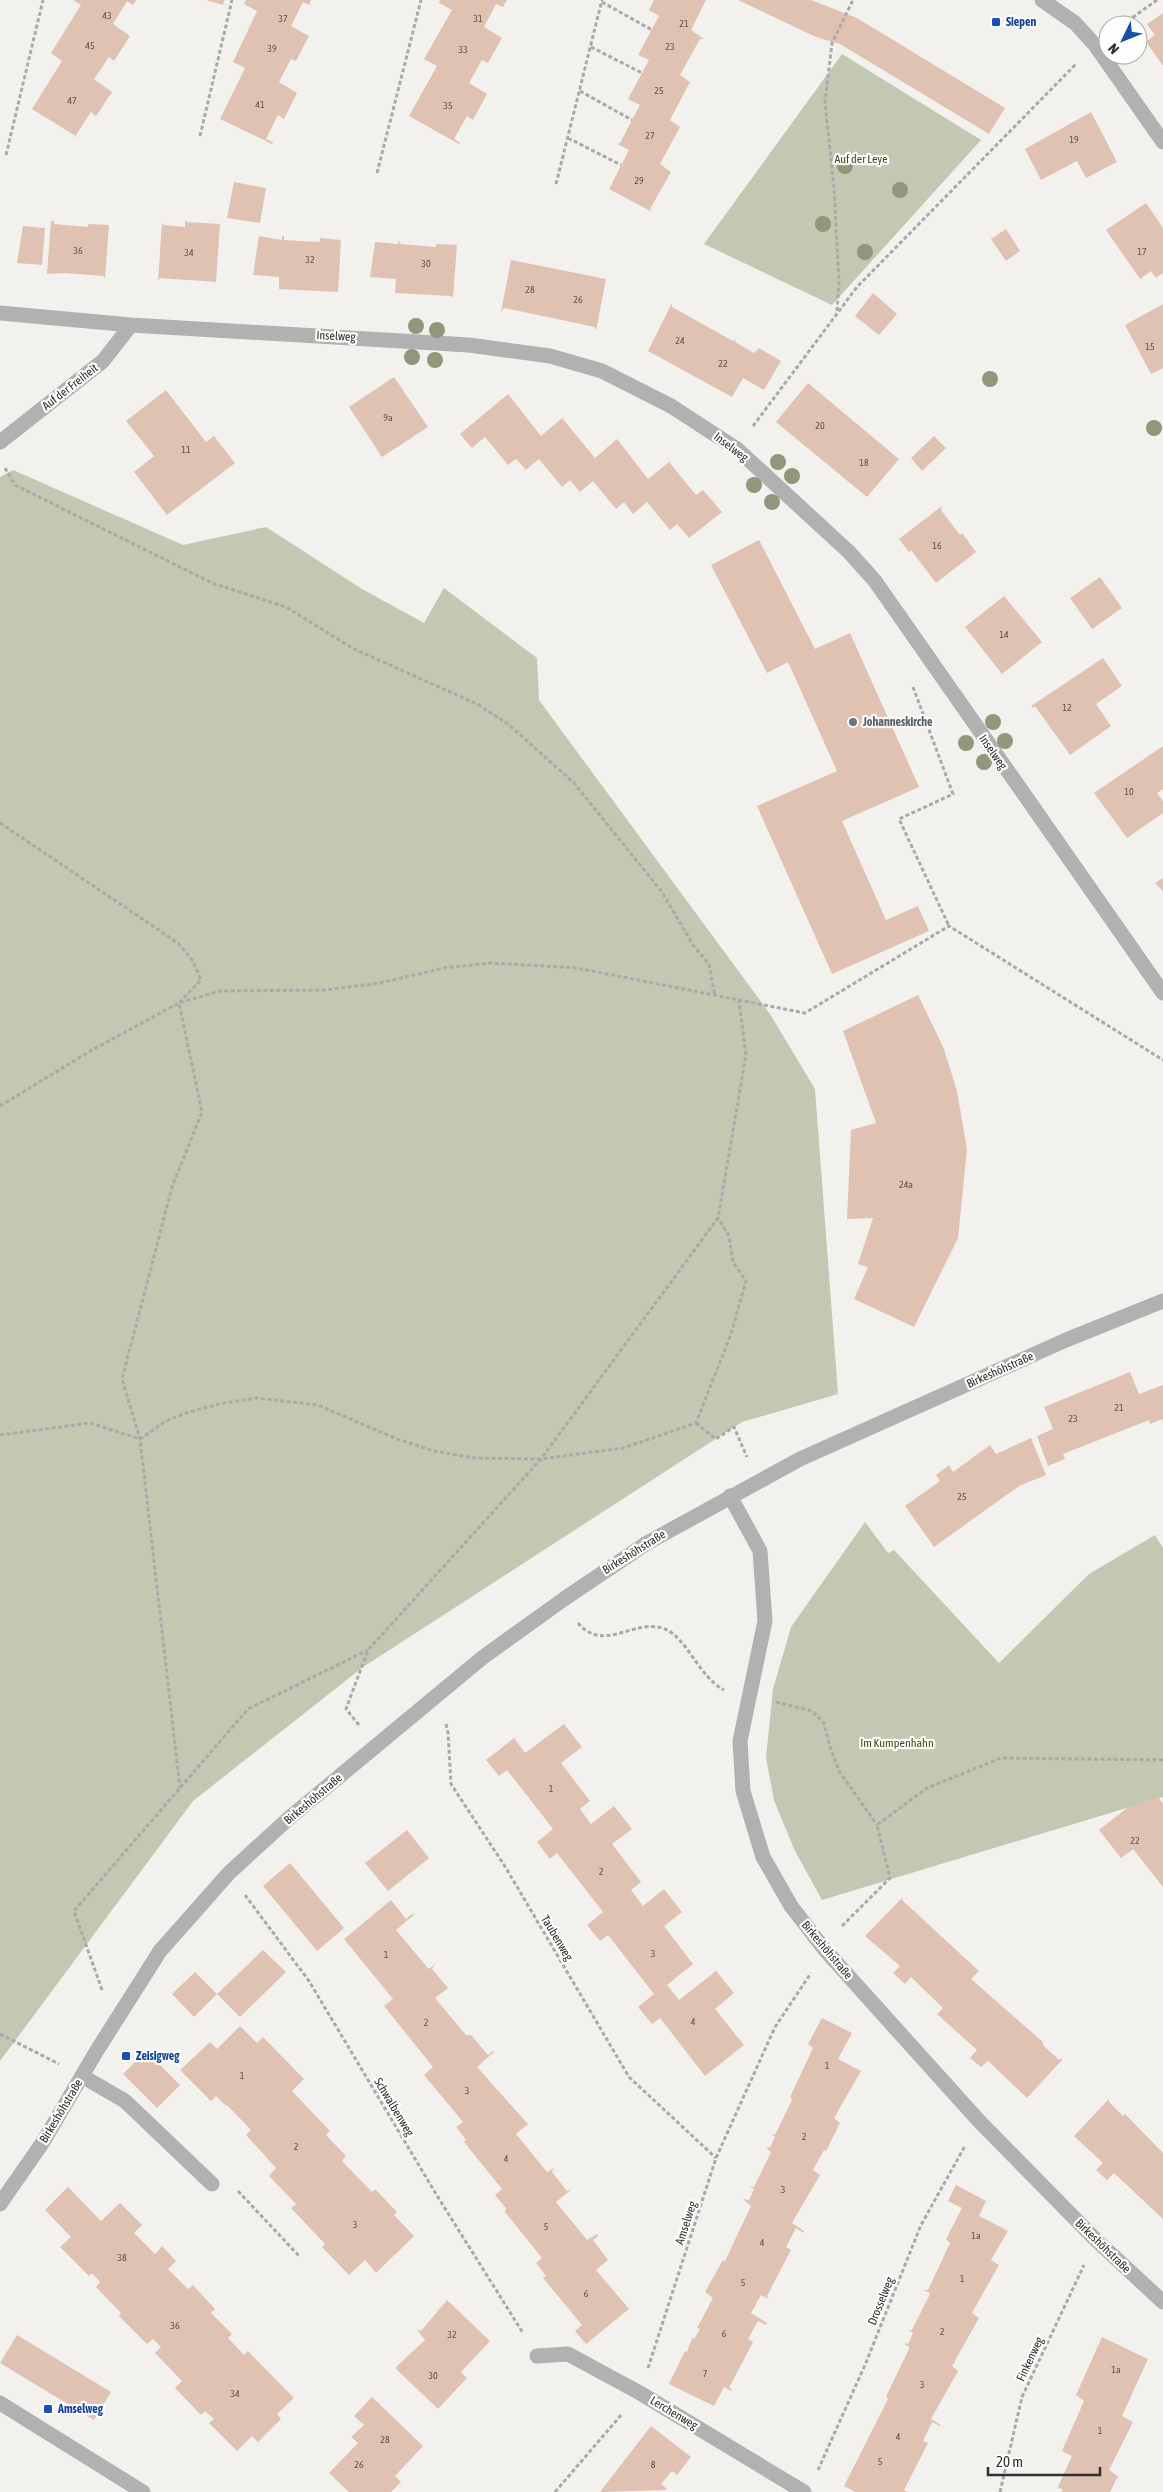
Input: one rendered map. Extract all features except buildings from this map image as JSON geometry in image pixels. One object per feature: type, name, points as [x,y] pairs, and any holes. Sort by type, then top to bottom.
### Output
[{"type":"street","points":[[1042,0],[1075,22],[1095,45],[1163,142]]},
{"type":"street","name":"Inselweg","points":[[0,313],[131,325],[419,341],[550,356],[602,371],[671,406],[737,449],[849,552],[875,581],[1163,993]]},
{"type":"street","name":"Auf der Freiheit","points":[[0,442],[103,361],[131,325]]},
{"type":"street","name":"Birkeshöhstraße","points":[[0,2204],[43,2142],[113,2024],[160,1951],[229,1873],[288,1819],[482,1658],[564,1598],[646,1543],[800,1459],[1066,1340],[1163,1302]]},
{"type":"street","name":"Birkeshöhstraße","points":[[730,1496],[760,1551],[765,1621],[740,1740],[743,1791],[763,1857],[791,1906],[825,1950],[979,2121],[1095,2239],[1163,2302]]},
{"type":"street","points":[[82,2076],[125,2101],[212,2184]]},
{"type":"street","name":"Lerchenweg","points":[[536,2356],[568,2354],[640,2393],[804,2492]]},
{"type":"street","points":[[0,2402],[143,2492]]},
{"type":"path","points":[[6,155],[43,0]]},
{"type":"path","points":[[200,136],[232,0]]},
{"type":"path","points":[[377,173],[420,0]]},
{"type":"path","points":[[837,313],[839,282],[834,188],[825,102],[832,44],[853,0]]},
{"type":"path","points":[[1136,15],[1157,0]]},
{"type":"path","points":[[556,184],[602,1],[652,30]]},
{"type":"path","points":[[737,449],[857,287],[1095,45]]},
{"type":"path","points":[[591,46],[642,73]]},
{"type":"path","points":[[580,91],[632,120]]},
{"type":"path","points":[[568,138],[622,165]]},
{"type":"path","points":[[0,460],[15,485],[212,583],[286,607],[352,648],[478,704],[508,724],[574,783],[662,892],[693,945],[710,964],[715,996]]},
{"type":"path","points":[[923,651],[905,664],[953,794],[899,819],[949,926],[1163,1060]]},
{"type":"path","points":[[0,823],[178,943],[193,961],[201,980],[179,1003]]},
{"type":"path","points":[[0,1106],[92,1050],[179,1003],[220,991],[326,990],[380,983],[444,968],[491,962],[577,968],[805,1013],[949,926]]},
{"type":"path","points":[[113,2024],[74,1911],[248,1709],[368,1650],[541,1459],[718,1218],[746,1055],[739,1001]]},
{"type":"path","points":[[179,1003],[202,1112],[172,1187],[122,1379],[140,1439],[180,1788]]},
{"type":"path","points":[[140,1439],[166,1421],[189,1412],[224,1403],[257,1398],[318,1405],[397,1439],[434,1451],[474,1458],[541,1459],[623,1448],[696,1423],[732,1334],[746,1281],[733,1262],[729,1236],[718,1218]]},
{"type":"path","points":[[0,1435],[90,1423],[140,1439]]},
{"type":"path","points":[[696,1423],[716,1439],[734,1427],[758,1481]]},
{"type":"path","points":[[368,1650],[346,1709],[378,1746]]},
{"type":"path","name":"Taubenweg","points":[[437,1697],[448,1733],[451,1784],[506,1868],[629,2077],[716,2158]]},
{"type":"path","name":"Amselweg","points":[[555,2492],[640,2393],[716,2158],[776,2027],[825,1950],[843,1926],[890,1878],[877,1824],[927,1788],[1000,1758],[1163,1760]]},
{"type":"path","name":"Schwalbenweg","points":[[229,1873],[309,1981],[436,2194],[536,2356]]},
{"type":"path","points":[[0,2034],[82,2076]]},
{"type":"path","name":"Drosselweg","points":[[816,2474],[865,2365],[921,2225],[979,2121]]},
{"type":"path","points":[[212,2184],[235,2187],[300,2257]]},
{"type":"path","name":"Finkenweg","points":[[1000,2492],[1022,2397],[1095,2239]]},
{"type":"green space","name":"Auf der Leye","points":[[842,54],[981,140],[832,305],[704,244]]},
{"type":"green space","points":[[13,470],[183,545],[266,527],[362,589],[424,623],[444,588],[537,658],[539,700],[770,1014],[815,1089],[838,1394],[742,1422],[734,1427],[363,1667],[193,1801],[0,2061],[0,477]]},
{"type":"green space","name":"Im Kumpenhahn","points":[[865,1522],[888,1553],[894,1550],[999,1663],[1089,1574],[1155,1535],[1163,1548],[1163,1797],[822,1900],[794,1849],[774,1800],[766,1758],[773,1689],[791,1627]]},
{"type":"place","name":"Siepen","points":[[996,22]]},
{"type":"place","name":"Johanneskirche","points":[[853,722]]},
{"type":"place","name":"Zeisigweg","points":[[126,2056]]},
{"type":"place","name":"Amselweg","points":[[48,2409]]}]
